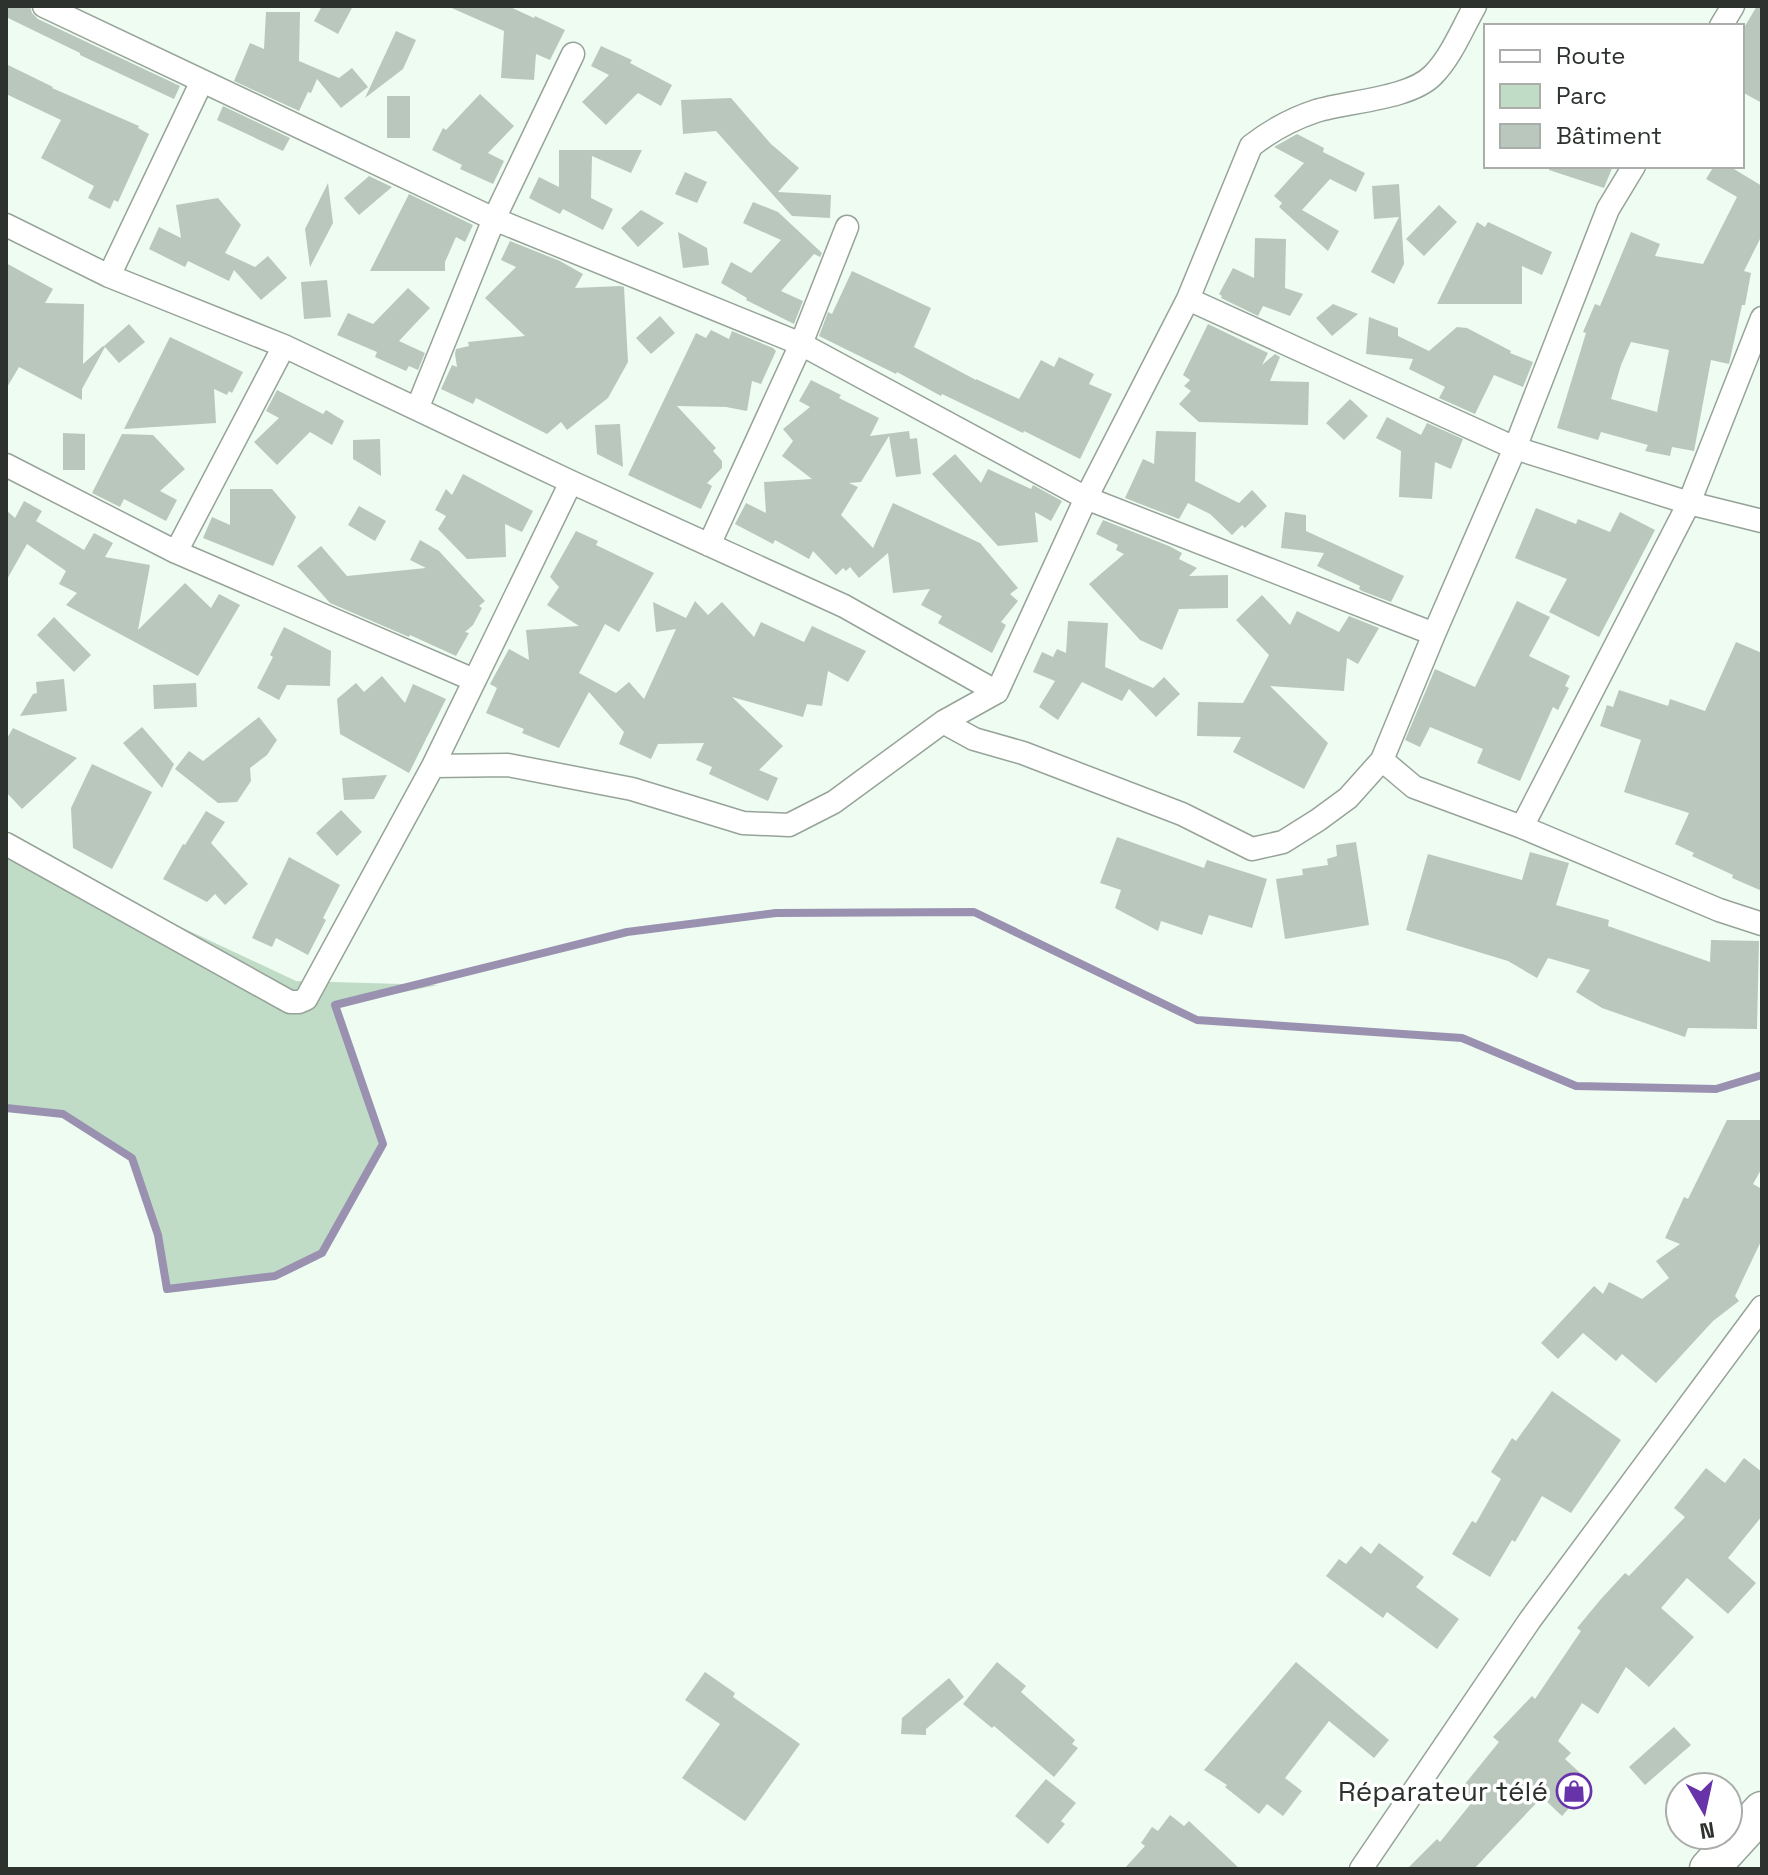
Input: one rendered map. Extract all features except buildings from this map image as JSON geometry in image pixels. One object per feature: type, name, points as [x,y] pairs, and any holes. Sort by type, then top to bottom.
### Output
[{"type":"highway","points":[[1714,1868],[1762,1811]]},
{"type":"street","points":[[44,6],[494,219],[801,344],[1086,498],[1434,634]]},
{"type":"street","points":[[433,766],[508,765],[632,789],[743,823],[789,825],[834,802],[943,722],[997,692],[1086,498],[1188,299],[1251,146],[1270,131],[1315,112],[1409,90],[1432,76],[1450,52],[1475,6]]},
{"type":"street","points":[[1722,24],[1733,6]]},
{"type":"street","points":[[417,409],[494,219],[573,54]]},
{"type":"street","points":[[109,276],[202,81]]},
{"type":"street","points":[[943,722],[974,739],[1023,753],[1182,814],[1252,849],[1283,842],[1348,798],[1382,760],[1515,448],[1608,209],[1633,168]]},
{"type":"street","points":[[6,225],[109,276],[284,346],[571,482],[844,606],[997,692]]},
{"type":"street","points":[[709,545],[801,344],[847,227]]},
{"type":"street","points":[[1188,299],[1515,448],[1689,503],[1762,521]]},
{"type":"street","points":[[1522,827],[1689,503],[1762,318]]},
{"type":"street","points":[[176,552],[284,346]]},
{"type":"street","points":[[6,465],[176,552],[474,680]]},
{"type":"street","points":[[6,844],[290,1002],[306,999],[433,766],[571,482]]},
{"type":"street","points":[[1382,760],[1414,787],[1522,827],[1719,910],[1762,924]]},
{"type":"street","points":[[1361,1869],[1530,1620],[1762,1307]]},
{"type":"green space","points":[[6,845],[296,981],[438,985],[336,1006],[383,1144],[322,1253],[275,1276],[167,1289],[158,1235],[132,1158],[63,1114],[6,1108]]},
{"type":"waterway","points":[[6,1108],[63,1114],[132,1158],[158,1235],[167,1289],[275,1276],[322,1253],[383,1144],[335,1005],[627,932],[776,913],[974,912],[1197,1020],[1462,1038],[1576,1086],[1716,1089],[1762,1075]]},
{"type":"place","name":"Réparateur télé","points":[[1574,1791]]}]
